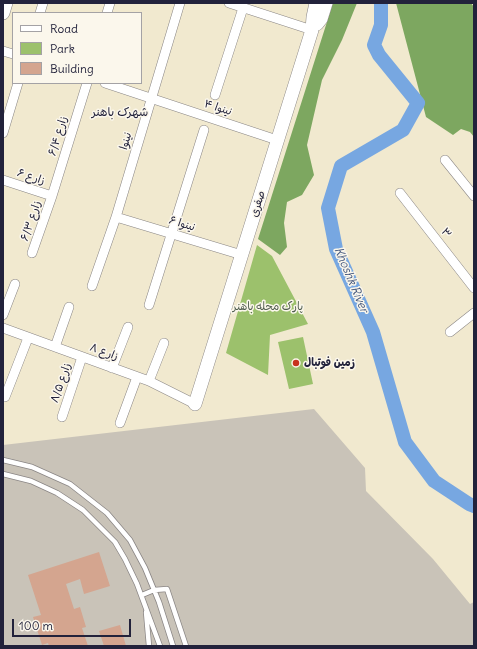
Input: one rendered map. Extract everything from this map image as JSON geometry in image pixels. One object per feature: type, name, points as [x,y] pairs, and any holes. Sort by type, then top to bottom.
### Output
[{"type":"street","points":[[3,13],[6,3]]},
{"type":"street","name":"نینوا","points":[[92,286],[116,217],[180,3]]},
{"type":"street","points":[[229,3],[312,30],[321,19],[326,3]]},
{"type":"street","name":"صفری","points":[[195,404],[312,30],[316,3]]},
{"type":"street","points":[[215,95],[244,8]]},
{"type":"street","points":[[3,133],[18,84]]},
{"type":"street","name":"۶/۴ زارع","points":[[52,196],[87,84]]},
{"type":"street","name":"۴ نینوا","points":[[109,84],[278,140]]},
{"type":"street","points":[[149,305],[204,130]]},
{"type":"street","points":[[446,160],[474,196]]},
{"type":"street","name":"۶ زارع","points":[[3,180],[52,196]]},
{"type":"street","name":"۳","points":[[400,193],[474,288]]},
{"type":"street","name":"۶/۳ زارع","points":[[32,253],[52,196]]},
{"type":"street","name":"۶ نینوا","points":[[116,217],[242,255]]},
{"type":"street","points":[[3,315],[15,284]]},
{"type":"street","points":[[55,347],[69,307]]},
{"type":"street","points":[[450,332],[474,313]]},
{"type":"street","points":[[112,368],[128,327]]},
{"type":"street","name":"۸ زارع","points":[[3,328],[149,381],[195,404]]},
{"type":"street","points":[[5,398],[28,338]]},
{"type":"street","points":[[149,381],[164,343]]},
{"type":"street","name":"۸/۵ زارع","points":[[62,417],[82,357]]},
{"type":"street","points":[[120,423],[137,377]]},
{"type":"lane","points":[[3,460],[32,467],[70,484],[108,513],[130,540],[145,568],[173,646]]},
{"type":"lane","points":[[3,474],[31,481],[57,493],[83,510],[115,542],[142,595],[160,646]]},
{"type":"lane","points":[[142,595],[154,590],[167,589],[186,646]]},
{"type":"lane","points":[[146,606],[149,646]]},
{"type":"shaded area","points":[[314,409],[365,468],[366,491],[433,559],[470,604],[474,602],[474,646],[3,646],[3,445]]},
{"type":"green space","points":[[333,3],[357,3],[342,40],[322,80],[307,145],[314,175],[302,195],[287,202],[284,223],[287,247],[280,255],[258,239]]},
{"type":"green space","points":[[396,3],[471,3],[474,7],[474,137],[470,132],[461,129],[453,135],[426,117]]},
{"type":"green space","name":"پارک محله باهنر","points":[[257,245],[272,256],[308,324],[270,335],[268,375],[226,353]]},
{"type":"green space","name":"زمین فوتبال","points":[[303,337],[313,384],[289,389],[278,342]]},
{"type":"building","points":[[99,552],[110,586],[84,594],[80,579],[66,584],[74,609],[80,607],[86,627],[82,628],[88,646],[49,646],[48,643],[42,645],[33,617],[41,615],[28,575]]},
{"type":"building","points":[[120,625],[126,646],[104,646],[99,631]]},
{"type":"waterway","name":"Khoshk River","points":[[381,3],[381,25],[374,45],[379,55],[418,103],[403,130],[341,166],[328,208],[336,249],[373,332],[405,442],[434,481],[474,506]]},
{"type":"place","name":"زمین فوتبال","points":[[296,363]]},
{"type":"district","name":"شهرک باهنر","points":[[120,113]]}]
